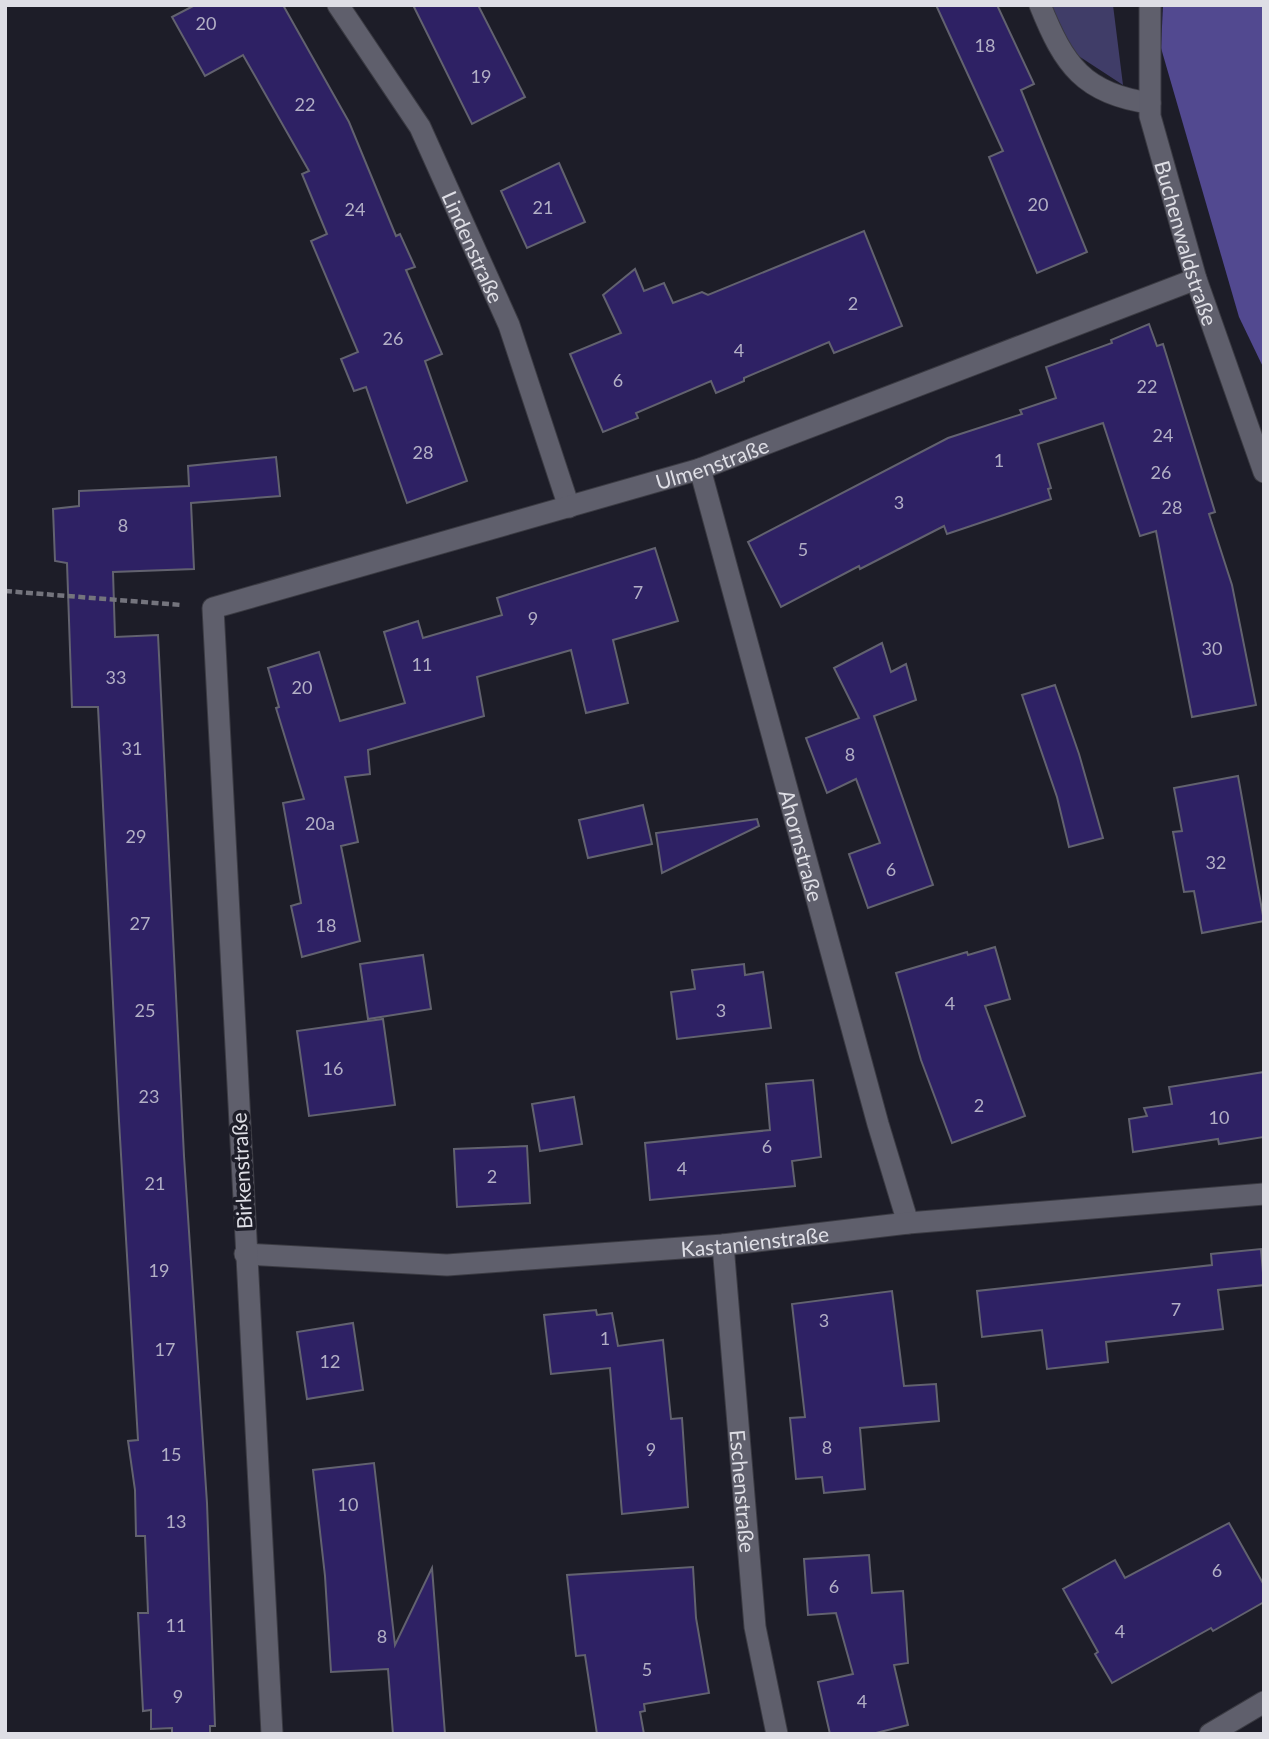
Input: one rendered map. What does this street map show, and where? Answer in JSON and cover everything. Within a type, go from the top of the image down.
[{"type":"street","name":"Lindenstraße","points":[[338,5],[420,127],[509,325],[569,507]]},
{"type":"street","points":[[1041,5],[1050,30],[1067,60],[1083,78],[1105,92],[1124,99],[1150,103]]},
{"type":"street","name":"Buchenwaldstraße","points":[[1150,5],[1150,116],[1196,279],[1264,472]]},
{"type":"street","name":"Ulmenstraße","points":[[213,608],[700,469],[1196,279]]},
{"type":"street","name":"Ahornstraße","points":[[700,469],[878,1124],[908,1223]]},
{"type":"street","name":"Birkenstraße","points":[[213,608],[272,1734]]},
{"type":"street","name":"Kastanienstraße","points":[[246,1254],[447,1265],[723,1245],[908,1223],[1264,1194]]},
{"type":"street","name":"Eschenstraße","points":[[723,1245],[755,1627],[777,1734]]},
{"type":"street","points":[[1210,1734],[1264,1702]]},
{"type":"path","points":[[5,592],[213,608]]},
{"type":"shaded area","points":[[1051,5],[1113,5],[1123,85],[1074,53]]},
{"type":"shaded area","points":[[1163,5],[1264,5],[1264,369],[1239,317],[1161,48]]},
{"type":"building","points":[[195,5],[283,5],[349,122],[396,236],[400,234],[415,267],[406,270],[442,354],[425,361],[467,481],[407,503],[366,387],[354,391],[341,359],[358,352],[311,241],[327,234],[302,174],[309,171],[243,55],[205,76],[172,17]]},
{"type":"building","points":[[413,5],[478,5],[525,97],[472,124]]},
{"type":"building","points":[[936,5],[997,5],[1034,84],[1021,90],[1087,252],[1037,273],[989,157],[1003,151]]},
{"type":"building","points":[[559,163],[585,222],[527,248],[501,191]]},
{"type":"building","points":[[864,231],[902,326],[834,353],[829,342],[744,378],[744,381],[716,393],[711,381],[636,413],[638,418],[603,432],[570,354],[621,333],[603,295],[635,269],[644,291],[664,283],[673,303],[702,292],[708,295]]},
{"type":"building","points":[[1149,324],[1157,346],[1163,344],[1215,512],[1209,514],[1232,585],[1256,705],[1192,717],[1156,531],[1140,536],[1103,423],[1038,444],[1051,488],[1048,489],[1051,499],[947,534],[944,526],[781,607],[748,542],[948,438],[1022,414],[1020,410],[1056,398],[1046,367],[1112,343],[1111,340]]},
{"type":"building","points":[[276,457],[280,496],[191,503],[194,569],[113,572],[115,637],[158,635],[184,1156],[207,1503],[215,1726],[210,1726],[210,1734],[172,1734],[172,1728],[151,1729],[151,1710],[143,1711],[138,1613],[148,1613],[145,1536],[136,1536],[135,1490],[128,1441],[138,1440],[98,707],[72,707],[67,563],[55,561],[53,509],[79,506],[79,491],[189,486],[188,466]]},
{"type":"building","points":[[655,548],[678,621],[613,640],[628,703],[586,713],[571,650],[477,677],[484,716],[368,750],[370,774],[345,777],[358,842],[341,846],[360,941],[302,957],[291,906],[301,903],[283,803],[304,799],[276,708],[279,707],[268,668],[319,652],[340,721],[405,703],[384,632],[418,621],[423,638],[502,615],[497,598]]},
{"type":"building","points":[[882,643],[891,672],[906,664],[916,700],[874,716],[933,885],[868,908],[849,854],[880,843],[856,779],[827,793],[806,738],[859,718],[834,668]]},
{"type":"building","points":[[1055,685],[1079,754],[1103,838],[1069,847],[1057,797],[1022,695]]},
{"type":"building","points":[[1238,776],[1264,921],[1202,933],[1194,891],[1184,892],[1173,832],[1182,831],[1174,788]]},
{"type":"building","points":[[643,805],[652,844],[588,858],[579,820]]},
{"type":"building","points":[[757,819],[759,826],[662,873],[656,833]]},
{"type":"building","points":[[995,947],[1010,999],[985,1006],[1025,1116],[952,1143],[921,1060],[896,973],[967,952],[968,955]]},
{"type":"building","points":[[423,955],[431,1009],[368,1019],[360,964]]},
{"type":"building","points":[[744,964],[745,975],[763,972],[771,1028],[677,1039],[671,992],[695,989],[692,970]]},
{"type":"building","points":[[383,1019],[395,1105],[309,1116],[297,1031]]},
{"type":"building","points":[[1264,1072],[1264,1137],[1219,1144],[1218,1139],[1133,1152],[1129,1119],[1147,1116],[1144,1108],[1172,1104],[1169,1087]]},
{"type":"building","points":[[813,1080],[821,1157],[792,1161],[795,1186],[650,1200],[645,1143],[770,1130],[766,1084]]},
{"type":"building","points":[[574,1097],[582,1144],[540,1151],[532,1104]]},
{"type":"building","points":[[527,1146],[530,1203],[457,1207],[454,1149]]},
{"type":"building","points":[[1261,1249],[1264,1285],[1218,1290],[1223,1329],[1106,1342],[1108,1362],[1047,1369],[1042,1330],[982,1337],[977,1291],[1212,1265],[1211,1254]]},
{"type":"building","points":[[892,1291],[904,1386],[936,1384],[939,1421],[860,1428],[865,1489],[824,1493],[822,1477],[796,1479],[790,1418],[805,1417],[792,1304]]},
{"type":"building","points":[[596,1310],[597,1315],[612,1313],[618,1346],[663,1340],[671,1419],[682,1418],[688,1507],[622,1514],[610,1368],[551,1374],[544,1315]]},
{"type":"building","points":[[353,1323],[363,1390],[307,1399],[297,1332]]},
{"type":"building","points":[[374,1463],[395,1645],[432,1568],[445,1734],[393,1734],[388,1669],[331,1672],[325,1576],[313,1470]]},
{"type":"building","points":[[1229,1523],[1264,1585],[1264,1602],[1112,1683],[1063,1589],[1115,1560],[1125,1578]]},
{"type":"building","points":[[869,1555],[872,1593],[903,1591],[908,1663],[894,1665],[908,1725],[872,1734],[830,1734],[818,1682],[853,1674],[836,1613],[808,1615],[804,1559]]},
{"type":"building","points":[[693,1567],[696,1618],[709,1693],[644,1704],[645,1711],[640,1712],[644,1734],[597,1734],[585,1655],[576,1656],[567,1575]]}]
